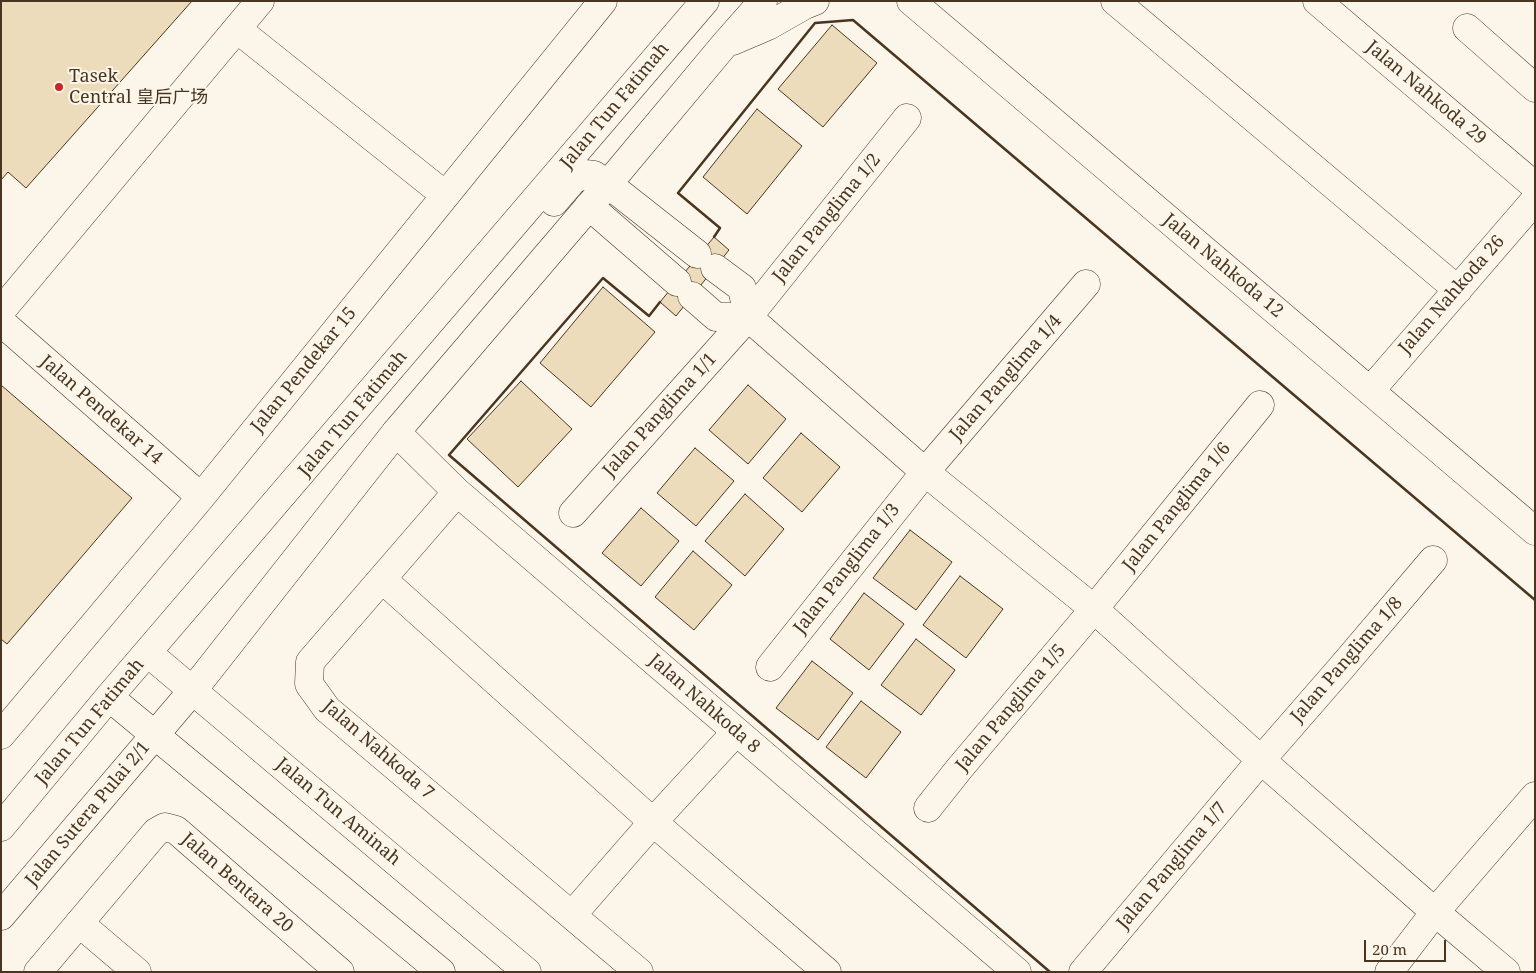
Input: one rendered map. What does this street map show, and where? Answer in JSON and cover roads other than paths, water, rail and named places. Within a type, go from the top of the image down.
[{"type":"street","points":[[1,311],[260,1]]},
{"type":"street","name":"Jalan Pendekar 15","points":[[3,729],[202,497],[603,1]]},
{"type":"street","points":[[155,735],[193,690],[396,432],[763,1]]},
{"type":"street","points":[[725,44],[768,26],[805,4],[815,1]]},
{"type":"street","name":"Jalan Nahkoda 12","points":[[911,1],[1535,531]]},
{"type":"street","points":[[1115,1],[1458,290]]},
{"type":"street","name":"Jalan Nahkoda 29","points":[[1317,1],[1535,186]]},
{"type":"street","name":"Jalan Tun Fatimah","points":[[1,827],[109,697],[481,264],[698,6]]},
{"type":"street","points":[[1467,28],[1535,88]]},
{"type":"street","points":[[238,29],[445,195]]},
{"type":"street","name":"Jalan Panglima 1/2","points":[[748,317],[907,118]]},
{"type":"street","points":[[481,264],[496,264],[506,261],[573,180],[585,174],[594,175],[608,184],[742,288],[748,317],[925,472],[1094,609],[1261,760],[1506,972]]},
{"type":"street","name":"Jalan Nahkoda 26","points":[[1370,391],[1535,200]]},
{"type":"street","points":[[589,206],[716,317],[748,317]]},
{"type":"street","name":"Jalan Panglima 1/4","points":[[925,472],[1086,284]]},
{"type":"street","name":"Jalan Panglima 1/1","points":[[573,513],[748,317]]},
{"type":"street","name":"Jalan Pendekar 14","points":[[1,322],[202,497]]},
{"type":"street","name":"Jalan Panglima 1/6","points":[[1094,609],[1260,405]]},
{"type":"street","name":"Jalan Nahkoda 8","points":[[396,432],[458,492],[1017,972]]},
{"type":"street","name":"Jalan Panglima 1/3","points":[[770,667],[925,472]]},
{"type":"street","name":"Jalan Nahkoda 7","points":[[458,492],[310,662],[309,684],[327,709],[639,972]]},
{"type":"street","name":"Jalan Panglima 1/8","points":[[1261,760],[1433,560]]},
{"type":"street","points":[[382,579],[654,822],[826,972]]},
{"type":"street","name":"Jalan Panglima 1/5","points":[[928,808],[1094,609]]},
{"type":"street","name":"Jalan Tun Aminah","points":[[148,653],[527,972]]},
{"type":"street","points":[[109,697],[442,972]]},
{"type":"street","points":[[572,915],[736,732]]},
{"type":"street","name":"Jalan Sutera Pulai 2/1","points":[[1,916],[155,735]]},
{"type":"street","name":"Jalan Panglima 1/7","points":[[1083,972],[1261,760]]},
{"type":"street","points":[[1389,972],[1435,912],[1535,796]]},
{"type":"street","name":"Jalan Bentara 20","points":[[38,972],[156,832],[165,827],[176,830],[340,972]]},
{"type":"street","points":[[78,923],[137,972]]},
{"type":"place","name":"Tasek Central 皇后广场","points":[[59,87]]}]
